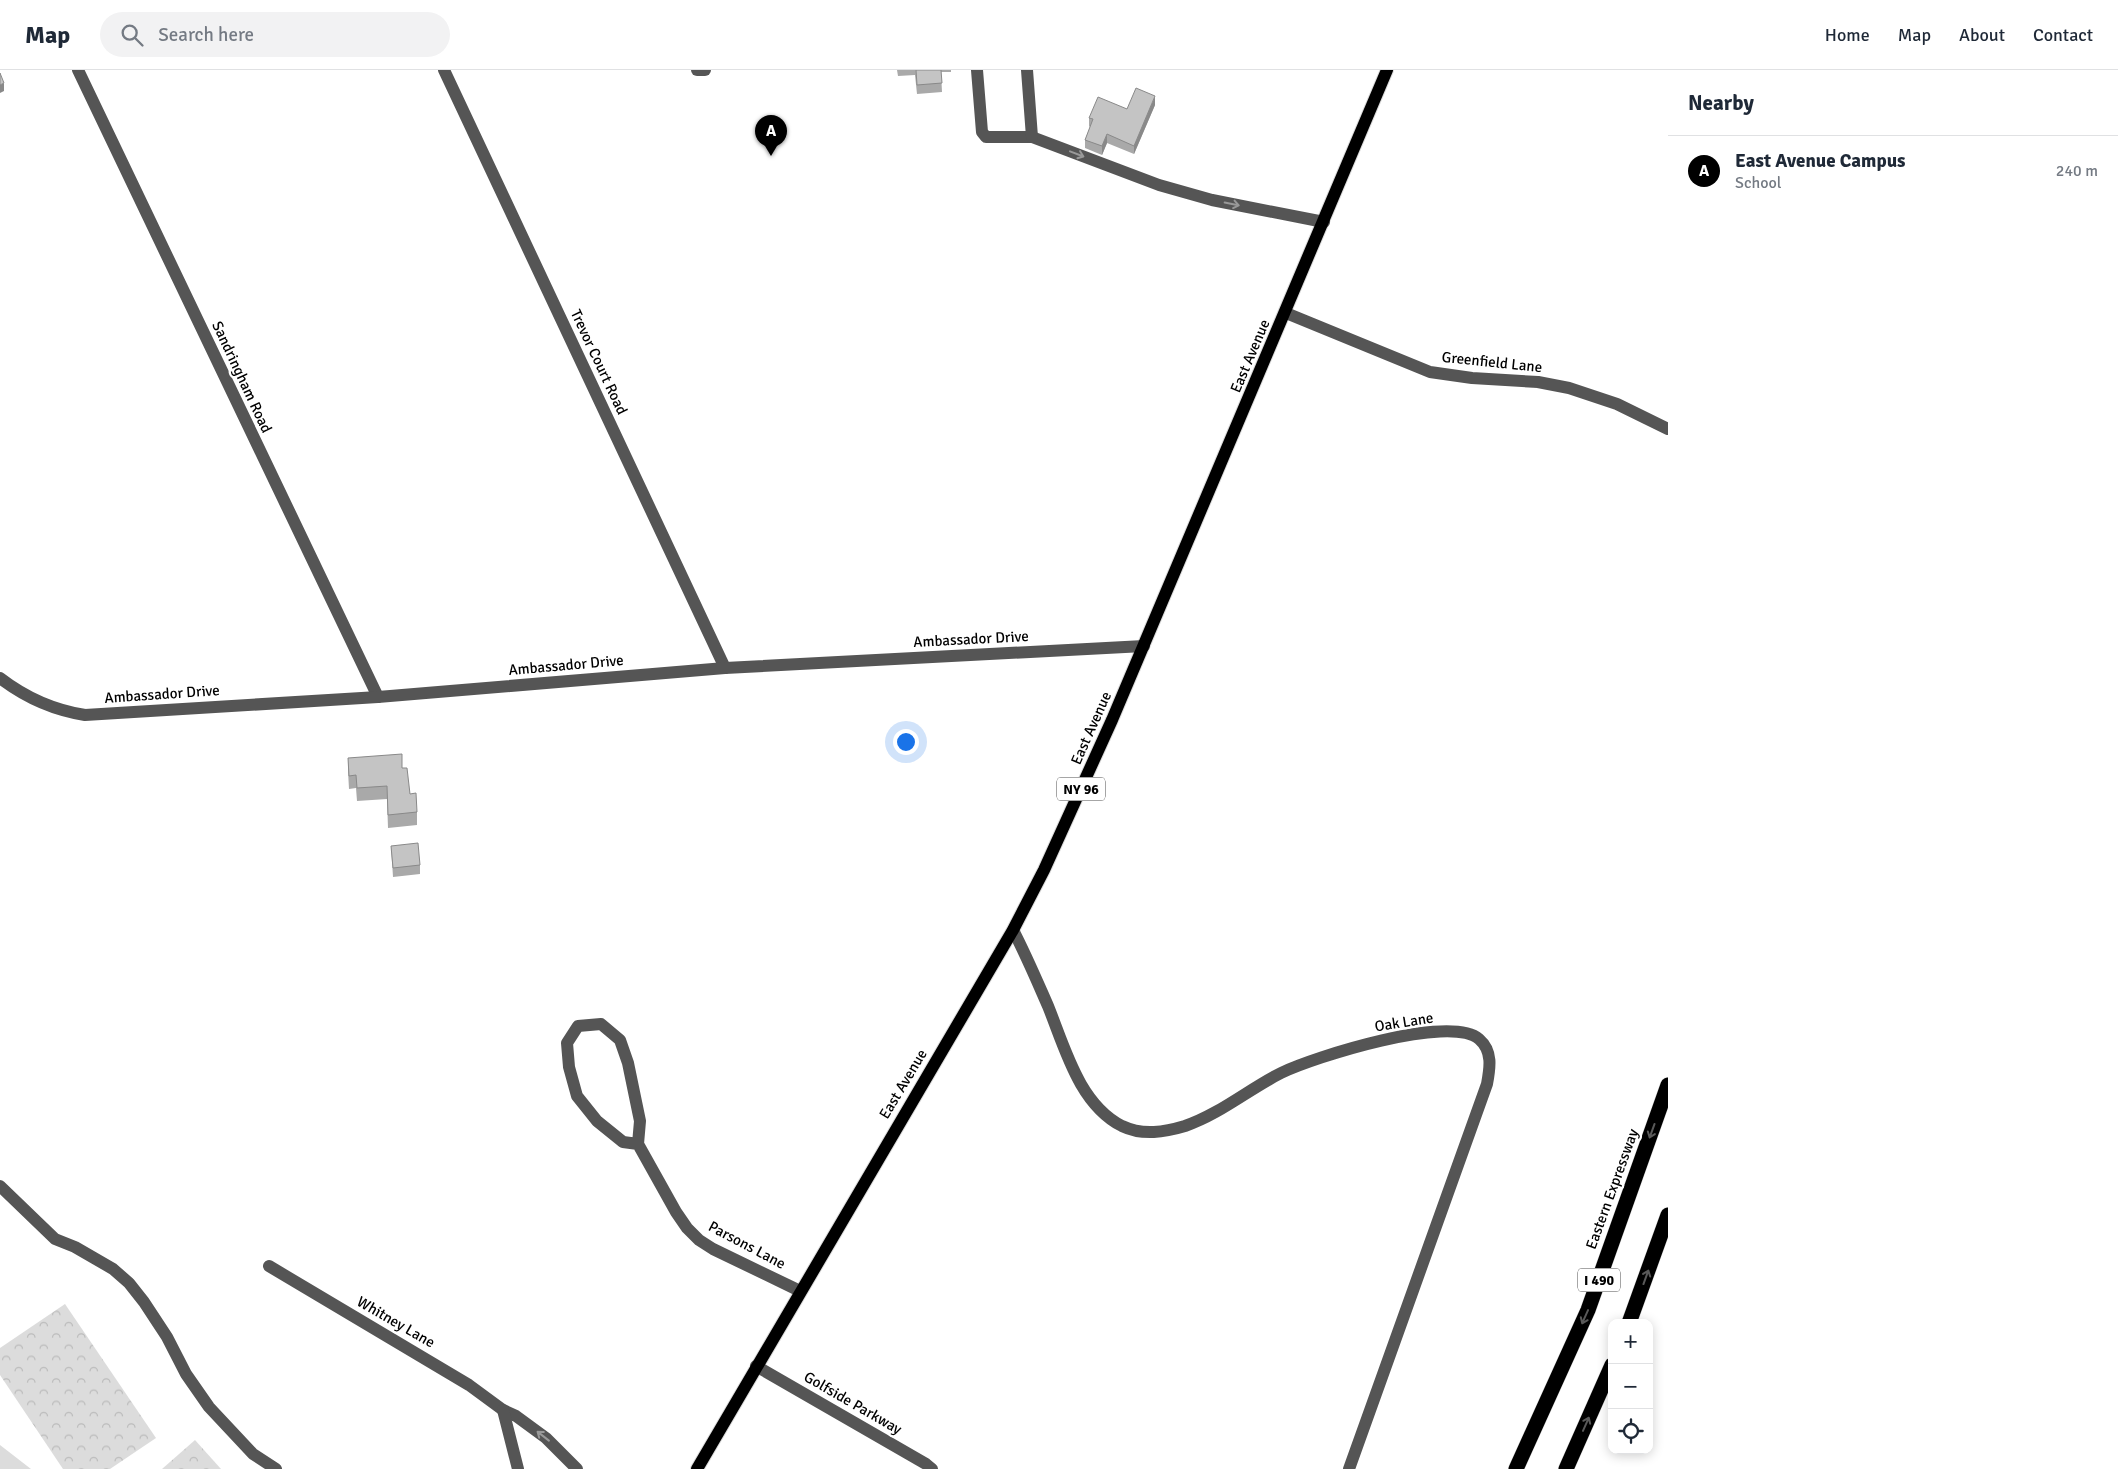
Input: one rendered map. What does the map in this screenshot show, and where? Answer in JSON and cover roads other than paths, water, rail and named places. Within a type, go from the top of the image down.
[{"type":"highway","name":"Eastern Expressway","points":[[1516,1469],[1588,1310],[1668,1085]]},
{"type":"highway","name":"I 490","points":[[1631,1319],[1668,1215]]},
{"type":"highway","points":[[1566,1469],[1608,1374]]},
{"type":"main road","name":"East Avenue","points":[[697,1469],[1013,930],[1060,838],[1286,313],[1387,70]]},
{"type":"street","name":"Sandringham Road","points":[[78,70],[378,697]]},
{"type":"street","name":"Trevor Court Road","points":[[444,70],[725,668]]},
{"type":"street","points":[[697,70],[704,70]]},
{"type":"street","points":[[978,70],[982,132],[986,137],[1032,137],[1159,185],[1212,200],[1324,222]]},
{"type":"street","points":[[1027,70],[1032,137]]},
{"type":"street","name":"Greenfield Lane","points":[[1286,313],[1430,372],[1472,378],[1538,382],[1569,388],[1617,404],[1668,429]]},
{"type":"street","name":"Ambassador Drive","points":[[0,678],[40,704],[65,712],[84,715],[378,697],[725,668],[1144,646]]},
{"type":"street","name":"Oak Lane","points":[[1013,930],[1031,967],[1078,1078],[1089,1096],[1102,1111],[1118,1123],[1133,1130],[1158,1132],[1188,1125],[1210,1115],[1282,1072],[1347,1050],[1397,1037],[1426,1032],[1461,1032],[1478,1038],[1485,1046],[1490,1061],[1487,1084],[1349,1469]]},
{"type":"street","points":[[600,1024],[620,1040],[628,1063],[640,1121],[638,1144],[623,1142],[597,1121],[577,1096],[569,1067],[567,1043],[578,1026],[600,1024]]},
{"type":"street","name":"Parsons Lane","points":[[638,1144],[676,1212],[699,1240],[713,1249],[800,1291]]},
{"type":"street","points":[[0,1186],[55,1239],[75,1247],[113,1269],[129,1283],[167,1337],[186,1374],[209,1407],[253,1454],[276,1469]]},
{"type":"street","name":"Whitney Lane","points":[[269,1266],[442,1367],[546,1438],[577,1469]]},
{"type":"street","name":"Golfside Parkway","points":[[756,1366],[932,1469]]},
{"type":"street","points":[[503,1410],[518,1469]]},
{"type":"place","name":"East Avenue Campus","points":[[771,156]]}]
